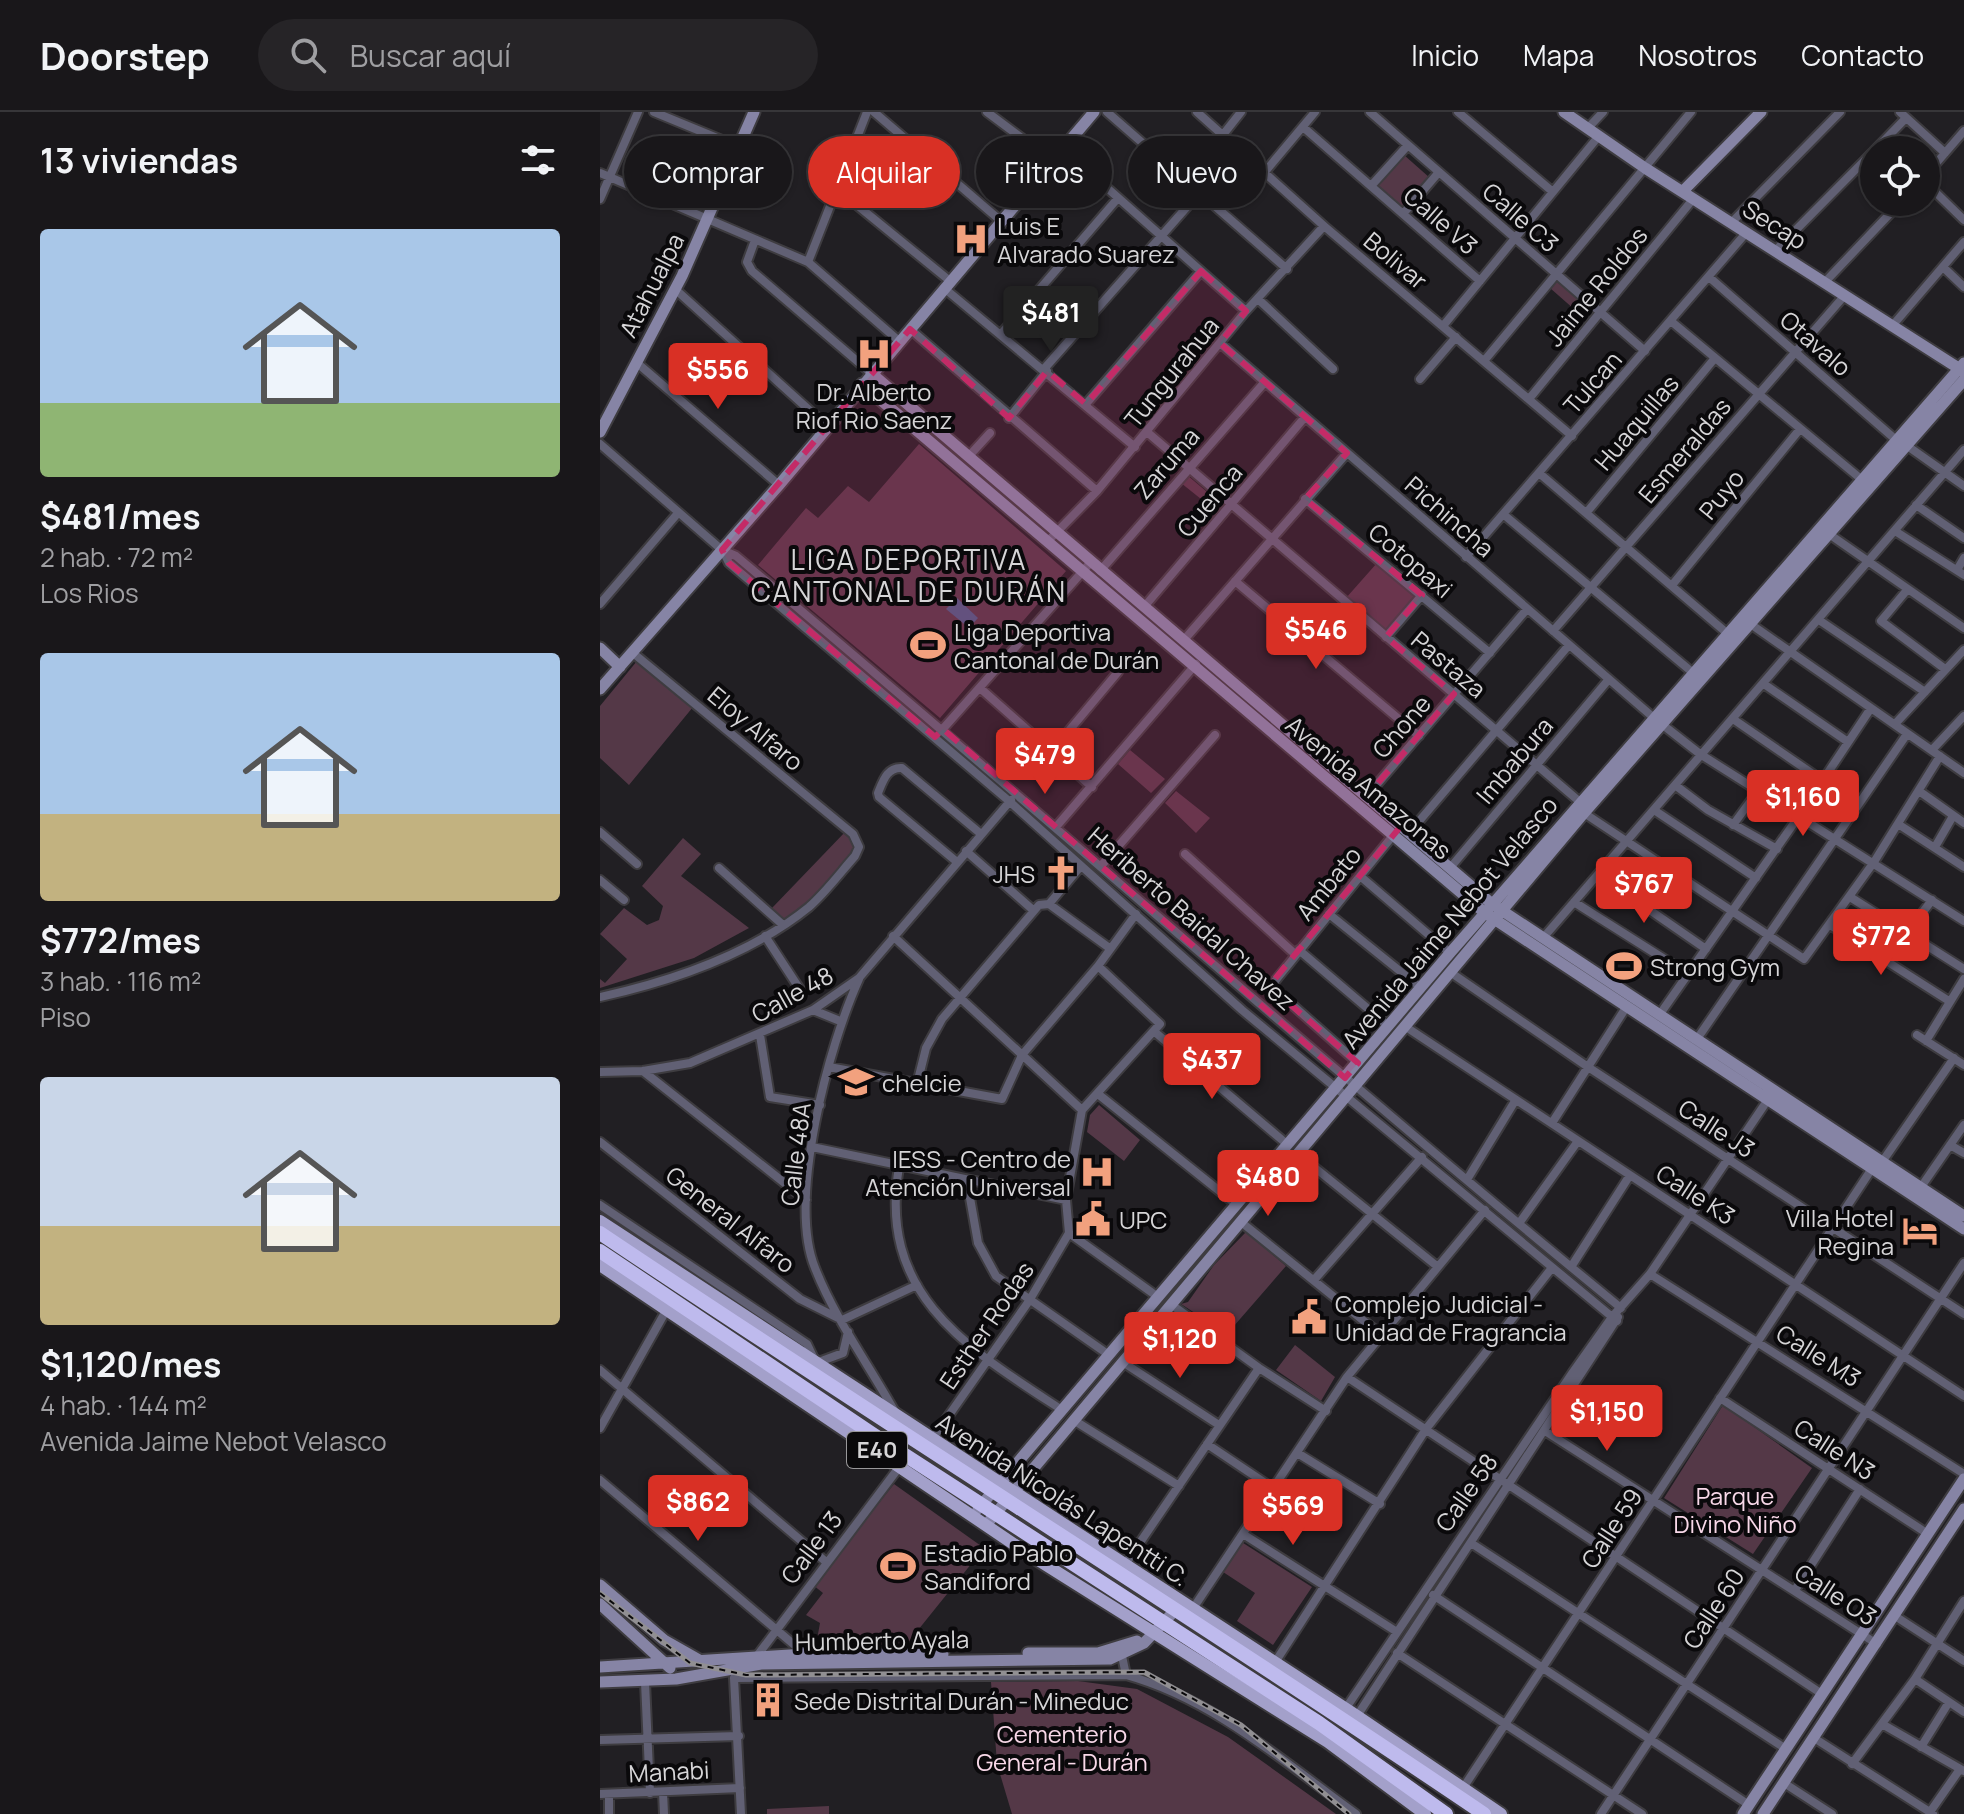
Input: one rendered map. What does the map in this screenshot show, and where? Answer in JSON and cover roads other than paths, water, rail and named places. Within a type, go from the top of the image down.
[{"type":"highway","name":"Avenida Nicolás Lapentti C.","points":[[600,1233],[692,1289],[1182,1608],[1484,1814]]},
{"type":"highway","name":"Avenida Nicolás Lapentti C.","points":[[600,1251],[991,1519],[1160,1627],[1319,1723],[1446,1814]]},
{"type":"main road","name":"Avenida Nicolás Lapentti C.","points":[[600,1221],[692,1289],[933,1438],[996,1488]]},
{"type":"main road","name":"Avenida Nicolás Lapentti C.","points":[[600,1265],[900,1466],[978,1510]]},
{"type":"main road","name":"Avenida Nicolás Lapentti C.","points":[[1009,1496],[1124,1566],[1182,1608],[1352,1712],[1501,1814]]},
{"type":"main road","name":"Avenida Nicolás Lapentti C.","points":[[1160,1627],[1328,1742],[1425,1814]]},
{"type":"street","points":[[600,199],[638,112]]},
{"type":"street","points":[[654,112],[712,136]]},
{"type":"street","name":"Atahualpa","points":[[744,136],[754,112]]},
{"type":"street","points":[[857,136],[867,112]]},
{"type":"street","points":[[874,112],[1001,221]]},
{"type":"street","points":[[987,112],[1019,136]]},
{"type":"street","points":[[1073,136],[1094,112]]},
{"type":"street","points":[[1107,112],[1135,136]]},
{"type":"street","name":"Bolivar","points":[[1197,112],[1222,136]]},
{"type":"street","points":[[1222,136],[1241,112]]},
{"type":"street","points":[[1266,171],[1315,112]]},
{"type":"street","name":"Calle C3","points":[[1370,112],[1645,351]]},
{"type":"street","points":[[1458,112],[1553,192]]},
{"type":"street","name":"Secap","points":[[1564,112],[1746,233],[1963,367]]},
{"type":"street","points":[[1587,129],[1603,112]]},
{"type":"street","points":[[1484,361],[1691,112]]},
{"type":"street","points":[[1683,191],[1761,112]]},
{"type":"street","points":[[1731,223],[1840,112]]},
{"type":"street","points":[[1885,136],[1902,114],[1945,153]]},
{"type":"street","name":"Calle V3","points":[[1303,127],[1480,281]]},
{"type":"street","points":[[1443,326],[1598,137]]},
{"type":"street","points":[[1940,159],[1962,137]]},
{"type":"street","points":[[1371,186],[1408,145]]},
{"type":"street","points":[[1775,251],[1860,164]]},
{"type":"street","points":[[1403,214],[1439,172]]},
{"type":"street","points":[[600,173],[808,262],[899,341]]},
{"type":"street","name":"Bolivar","points":[[1266,175],[1572,436]]},
{"type":"street","points":[[1112,193],[1246,311]]},
{"type":"street","points":[[1940,197],[1964,220]]},
{"type":"street","points":[[1001,334],[1118,198]]},
{"type":"street","name":"Jaime Roldos","points":[[1529,399],[1694,198]]},
{"type":"street","name":"Atahualpa","points":[[600,432],[675,289],[713,208]]},
{"type":"street","points":[[808,262],[828,208]]},
{"type":"street","points":[[859,208],[1135,447]]},
{"type":"street","points":[[600,689],[779,485],[1012,208]]},
{"type":"street","points":[[1009,418],[1046,370],[1187,208]]},
{"type":"street","points":[[1217,208],[1287,269]]},
{"type":"street","points":[[1825,282],[1888,216]]},
{"type":"street","name":"Tungurahua","points":[[1047,542],[1097,491],[1246,311],[1324,226]]},
{"type":"street","name":"Tulcan","points":[[1466,557],[1746,233]]},
{"type":"street","points":[[755,240],[747,262],[752,271],[871,373]]},
{"type":"street","points":[[1893,325],[1964,242]]},
{"type":"street","points":[[1943,267],[1964,287]]},
{"type":"street","points":[[1086,404],[1201,271]]},
{"type":"street","name":"Otavalo","points":[[1709,277],[1900,442],[1964,486]]},
{"type":"street","points":[[675,289],[828,427]]},
{"type":"street","name":"Esmeraldas","points":[[1553,631],[1845,295]]},
{"type":"street","points":[[1258,299],[1333,369]]},
{"type":"street","points":[[1672,322],[1861,479]]},
{"type":"street","points":[[910,329],[1009,418],[1097,491]]},
{"type":"street","points":[[1420,379],[1456,337]]},
{"type":"street","name":"Pichincha","points":[[1220,343],[1466,557],[1700,754],[1964,921]]},
{"type":"street","name":"Huaquillas","points":[[1587,512],[1715,358]]},
{"type":"street","points":[[636,362],[779,485]]},
{"type":"street","name":"Avenida Jaime Nebot Velasco","points":[[991,1519],[1406,1027],[1494,912],[1582,807],[1659,721],[1752,625],[1963,367]]},
{"type":"street","name":"Avenida Amazonas","points":[[871,373],[1367,796],[1401,832],[1494,912],[1627,1006],[1882,1162],[1964,1216]]},
{"type":"street","name":"Avenida Jaime Nebot Velasco","points":[[1659,721],[1692,672],[1861,479],[1964,380]]},
{"type":"street","name":"Zaruma","points":[[935,737],[1082,572],[1096,566],[1264,383]]},
{"type":"street","name":"Avenida Amazonas","points":[[862,384],[1193,668],[1450,868],[1494,912],[1543,938],[1660,1014],[1871,1170],[1964,1229]]},
{"type":"street","name":"Cuenca","points":[[1144,607],[1305,417]]},
{"type":"street","name":"Puyo","points":[[1673,584],[1800,429]]},
{"type":"street","name":"Pastaza","points":[[1147,432],[1536,764],[1582,807],[1626,842],[1804,959],[1874,862],[1919,791],[1936,753],[1964,716]]},
{"type":"street","points":[[969,456],[990,433]]},
{"type":"street","points":[[600,444],[722,550]]},
{"type":"street","points":[[1543,938],[1964,450]]},
{"type":"street","points":[[1183,641],[1347,453]]},
{"type":"street","points":[[1539,473],[1728,634]]},
{"type":"street","name":"Cotopaxi","points":[[1305,499],[1490,653]]},
{"type":"street","points":[[1916,505],[1964,538]]},
{"type":"street","points":[[600,604],[678,513]]},
{"type":"street","points":[[1503,514],[1692,672]]},
{"type":"street","points":[[1895,531],[1960,572],[1964,558]]},
{"type":"street","points":[[1829,534],[1964,628]]},
{"type":"street","name":"Heriberto Baidal Chavez","points":[[722,550],[736,556],[943,729],[1345,1078],[1352,1092],[1422,1157],[1551,1269],[1615,1319]]},
{"type":"street","name":"Heriberto Baidal Chavez","points":[[722,550],[729,563],[1009,801],[1336,1089],[1352,1092],[1468,1178],[1621,1308]]},
{"type":"street","points":[[1235,581],[1419,736]]},
{"type":"street","points":[[1907,590],[1881,621],[1945,669]]},
{"type":"street","points":[[1386,637],[1422,595]]},
{"type":"street","name":"Chone","points":[[1367,796],[1527,609]]},
{"type":"street","points":[[1819,620],[1925,692]]},
{"type":"street","points":[[1752,625],[1964,773]]},
{"type":"street","name":"Ambato","points":[[1387,1025],[1298,952],[1360,876],[1497,731],[1569,645]]},
{"type":"street","points":[[600,648],[620,667]]},
{"type":"street","points":[[1895,724],[1964,650]]},
{"type":"street","name":"Eloy Alfaro","points":[[633,653],[853,834],[859,847],[855,856],[811,905],[783,925]]},
{"type":"street","points":[[1056,827],[1202,658]]},
{"type":"street","points":[[1052,751],[1118,672]]},
{"type":"street","name":"Imbabura","points":[[1450,868],[1609,679]]},
{"type":"street","points":[[1764,684],[1848,742]]},
{"type":"street","points":[[980,688],[1092,787]]},
{"type":"street","points":[[1660,1014],[1777,849],[1871,708]]},
{"type":"street","points":[[1733,719],[1823,781]]},
{"type":"street","points":[[1697,1039],[1907,734]]},
{"type":"street","points":[[1101,866],[1215,735]]},
{"type":"street","points":[[957,862],[879,797],[879,789],[886,775],[902,768],[981,834]]},
{"type":"street","points":[[1675,785],[1733,825],[1777,849]]},
{"type":"street","points":[[1733,825],[1758,791]]},
{"type":"street","points":[[1919,791],[1964,823]]},
{"type":"street","name":"Calle 48","points":[[600,1072],[643,1071],[690,1063],[813,1010],[859,978],[1017,793]]},
{"type":"street","points":[[1654,810],[1756,878]]},
{"type":"street","points":[[1935,847],[1953,816]]},
{"type":"street","points":[[1898,824],[1964,867]]},
{"type":"street","points":[[600,832],[637,864]]},
{"type":"street","points":[[966,851],[1033,910]]},
{"type":"street","points":[[1185,854],[1298,952],[1272,982],[1273,989],[1358,1063]]},
{"type":"street","points":[[917,1084],[926,1048],[959,997],[1033,910],[1049,904],[1081,866]]},
{"type":"street","points":[[600,997],[695,968],[783,925],[719,868]]},
{"type":"street","points":[[1649,909],[1676,873]]},
{"type":"street","points":[[1599,875],[1706,949]]},
{"type":"street","points":[[1360,876],[1450,953]]},
{"type":"street","points":[[600,880],[624,900]]},
{"type":"street","points":[[1850,897],[1964,969]]},
{"type":"street","points":[[1907,933],[1932,900]]},
{"type":"street","points":[[1574,902],[1688,974]]},
{"type":"street","points":[[1049,904],[1108,947]]},
{"type":"street","name":"Avenida Jaime Nebot Velasco","points":[[978,1510],[1387,1025],[1450,953],[1494,912]]},
{"type":"street","points":[[829,1067],[1002,1099],[1022,1055],[1098,966],[1108,947],[1136,914]]},
{"type":"street","points":[[1329,914],[1421,988]]},
{"type":"street","points":[[1830,925],[1949,1001]]},
{"type":"street","points":[[765,936],[801,991]]},
{"type":"street","points":[[893,936],[1082,1110]]},
{"type":"street","points":[[1098,966],[1158,1019],[1156,1033],[1082,1110],[1066,1200],[1069,1233],[1158,1297]]},
{"type":"street","name":"Calle J3","points":[[1450,972],[1588,1067],[1964,1314]]},
{"type":"street","name":"Calle 48A","points":[[859,978],[840,1021],[820,1105],[806,1200],[807,1234],[814,1267],[898,1418]]},
{"type":"street","points":[[1926,1041],[1964,979]]},
{"type":"street","points":[[1552,1123],[1627,1006]]},
{"type":"street","points":[[813,1010],[840,1021]]},
{"type":"street","name":"Calle K3","points":[[1406,1027],[1964,1396]]},
{"type":"street","points":[[1156,1033],[1288,1145]]},
{"type":"street","points":[[760,1035],[770,1097],[820,1105]]},
{"type":"street","points":[[1882,1162],[1961,1061],[1917,1035]]},
{"type":"street","points":[[643,1071],[806,1200]]},
{"type":"street","points":[[1098,1094],[1237,1205]]},
{"type":"street","points":[[1621,1308],[1650,1274],[1770,1095]]},
{"type":"street","points":[[1468,1178],[1515,1101]]},
{"type":"street","points":[[1921,1187],[1964,1125]]},
{"type":"street","points":[[1520,1222],[1578,1141]]},
{"type":"street","name":"General Alfaro","points":[[600,1142],[800,1299],[842,1320]]},
{"type":"street","points":[[1950,1145],[1964,1153]]},
{"type":"street","points":[[812,1147],[1066,1200]]},
{"type":"street","points":[[1299,1155],[1438,1267]]},
{"type":"street","points":[[1314,1280],[1370,1212],[1422,1157]]},
{"type":"street","points":[[899,1167],[894,1215],[917,1285],[949,1330],[987,1360],[1062,1410]]},
{"type":"street","name":"Calle 59","points":[[1463,1788],[1871,1170]]},
{"type":"street","points":[[1571,1267],[1630,1175]]},
{"type":"street","points":[[967,1181],[971,1215],[985,1259],[996,1276],[1109,1355]]},
{"type":"street","points":[[600,1205],[807,1344],[816,1363],[843,1353],[848,1332]]},
{"type":"street","points":[[1182,1608],[1243,1534],[1299,1454],[1347,1377],[1485,1210]]},
{"type":"street","points":[[1241,1222],[1380,1334]]},
{"type":"street","name":"Esther Rodas","points":[[933,1438],[1029,1301],[1069,1233]]},
{"type":"street","name":"Calle 60","points":[[1601,1814],[1964,1263]]},
{"type":"street","points":[[1274,1664],[1426,1429],[1551,1269]]},
{"type":"street","name":"Calle M3","points":[[1650,1274],[1867,1410],[1964,1476]]},
{"type":"street","points":[[842,1320],[917,1285]]},
{"type":"street","points":[[1172,1305],[1259,1368],[1326,1411]]},
{"type":"street","name":"Calle 58","points":[[1352,1712],[1397,1653],[1471,1543],[1621,1308]]},
{"type":"street","points":[[600,1428],[667,1309]]},
{"type":"street","name":"Calle 58","points":[[1352,1712],[1425,1589],[1615,1319]]},
{"type":"street","points":[[1124,1363],[1219,1425]]},
{"type":"street","points":[[1124,1566],[1259,1368]]},
{"type":"street","points":[[600,1370],[825,1561]]},
{"type":"street","points":[[1347,1377],[1822,1694]]},
{"type":"street","name":"Calle N3","points":[[1720,1398],[1928,1534]]},
{"type":"street","points":[[1075,1421],[1179,1486]]},
{"type":"street","name":"Calle O3","points":[[1545,1431],[1877,1644]]},
{"type":"street","points":[[1207,1444],[1274,1489]]},
{"type":"street","points":[[1299,1454],[1380,1504]]},
{"type":"street","name":"Calle 13","points":[[757,1656],[825,1561],[900,1466]]},
{"type":"street","points":[[1425,1589],[1651,1739],[1746,1810],[1964,1476]]},
{"type":"street","points":[[600,1480],[805,1654]]},
{"type":"street","points":[[1795,1590],[1860,1489]]},
{"type":"street","points":[[1763,1814],[1962,1515]]},
{"type":"street","points":[[1243,1534],[1397,1632]]},
{"type":"street","points":[[1471,1543],[1786,1749]]},
{"type":"street","points":[[600,1585],[664,1640],[703,1662],[710,1673]]},
{"type":"street","points":[[1852,1764],[1915,1679],[1963,1604]]},
{"type":"street","points":[[601,1607],[667,1664],[676,1679]]},
{"type":"street","name":"Humberto Ayala","points":[[600,1682],[676,1679],[761,1664],[1085,1661],[1122,1656],[1182,1608]]},
{"type":"street","points":[[1895,1616],[1964,1661]]},
{"type":"street","name":"Humberto Ayala","points":[[600,1667],[703,1662],[728,1669],[757,1656],[805,1654],[1098,1653],[1160,1627]]},
{"type":"street","points":[[1397,1653],[1642,1814]]},
{"type":"street","points":[[1122,1656],[1126,1675]]},
{"type":"street","points":[[741,1814],[739,1736],[728,1669],[1126,1675],[1173,1693],[1234,1726],[1356,1814]]},
{"type":"street","points":[[1915,1679],[1964,1712]]},
{"type":"street","points":[[645,1682],[650,1793]]},
{"type":"street","points":[[1921,1747],[1949,1702]]},
{"type":"street","points":[[1814,1738],[1917,1810],[1931,1813],[1962,1770],[1882,1724]]},
{"type":"street","points":[[600,1740],[739,1736]]},
{"type":"street","points":[[1784,1783],[1832,1814]]},
{"type":"street","name":"Manabi","points":[[604,1794],[740,1788]]},
{"type":"street","points":[[663,1792],[664,1814]]},
{"type":"street","points":[[604,1794],[609,1814]]},
{"type":"water","points":[[957,598],[978,618],[969,628],[946,609]]},
{"type":"railway","points":[[600,1593],[690,1663],[746,1675],[1144,1672],[1241,1725],[1349,1814]]},
{"type":"place","name":"Luis E Alvarado Suarez","points":[[971,239]]},
{"type":"place","name":"Dr. Alberto Riof Rio Saenz","points":[[874,354]]},
{"type":"place","name":"Liga Deportiva Cantonal de Durán","points":[[928,645]]},
{"type":"place","name":"JHS","points":[[1061,873]]},
{"type":"place","name":"Strong Gym","points":[[1624,966]]},
{"type":"place","name":"chelcie","points":[[856,1082]]},
{"type":"place","name":"IESS - Centro de Atención Universal","points":[[1097,1172]]},
{"type":"place","name":"UPC","points":[[1093,1219]]},
{"type":"place","name":"Villa Hotel Regina","points":[[1920,1231]]},
{"type":"place","name":"Complejo Judicial - Unidad de Fragrancia","points":[[1309,1317]]},
{"type":"place","name":"Estadio Pablo Sandiford","points":[[898,1566]]},
{"type":"place","name":"Sede Distrital Durán - Mineduc","points":[[768,1700]]},
{"type":"district","name":"LIGA DEPORTIVA CANTONAL DE DURÁN","points":[[909,575]]},
{"type":"park label","name":"Parque Divino Niño","points":[[1735,1509]]},
{"type":"park label","name":"Cementerio General - Durán","points":[[1062,1747]]}]
